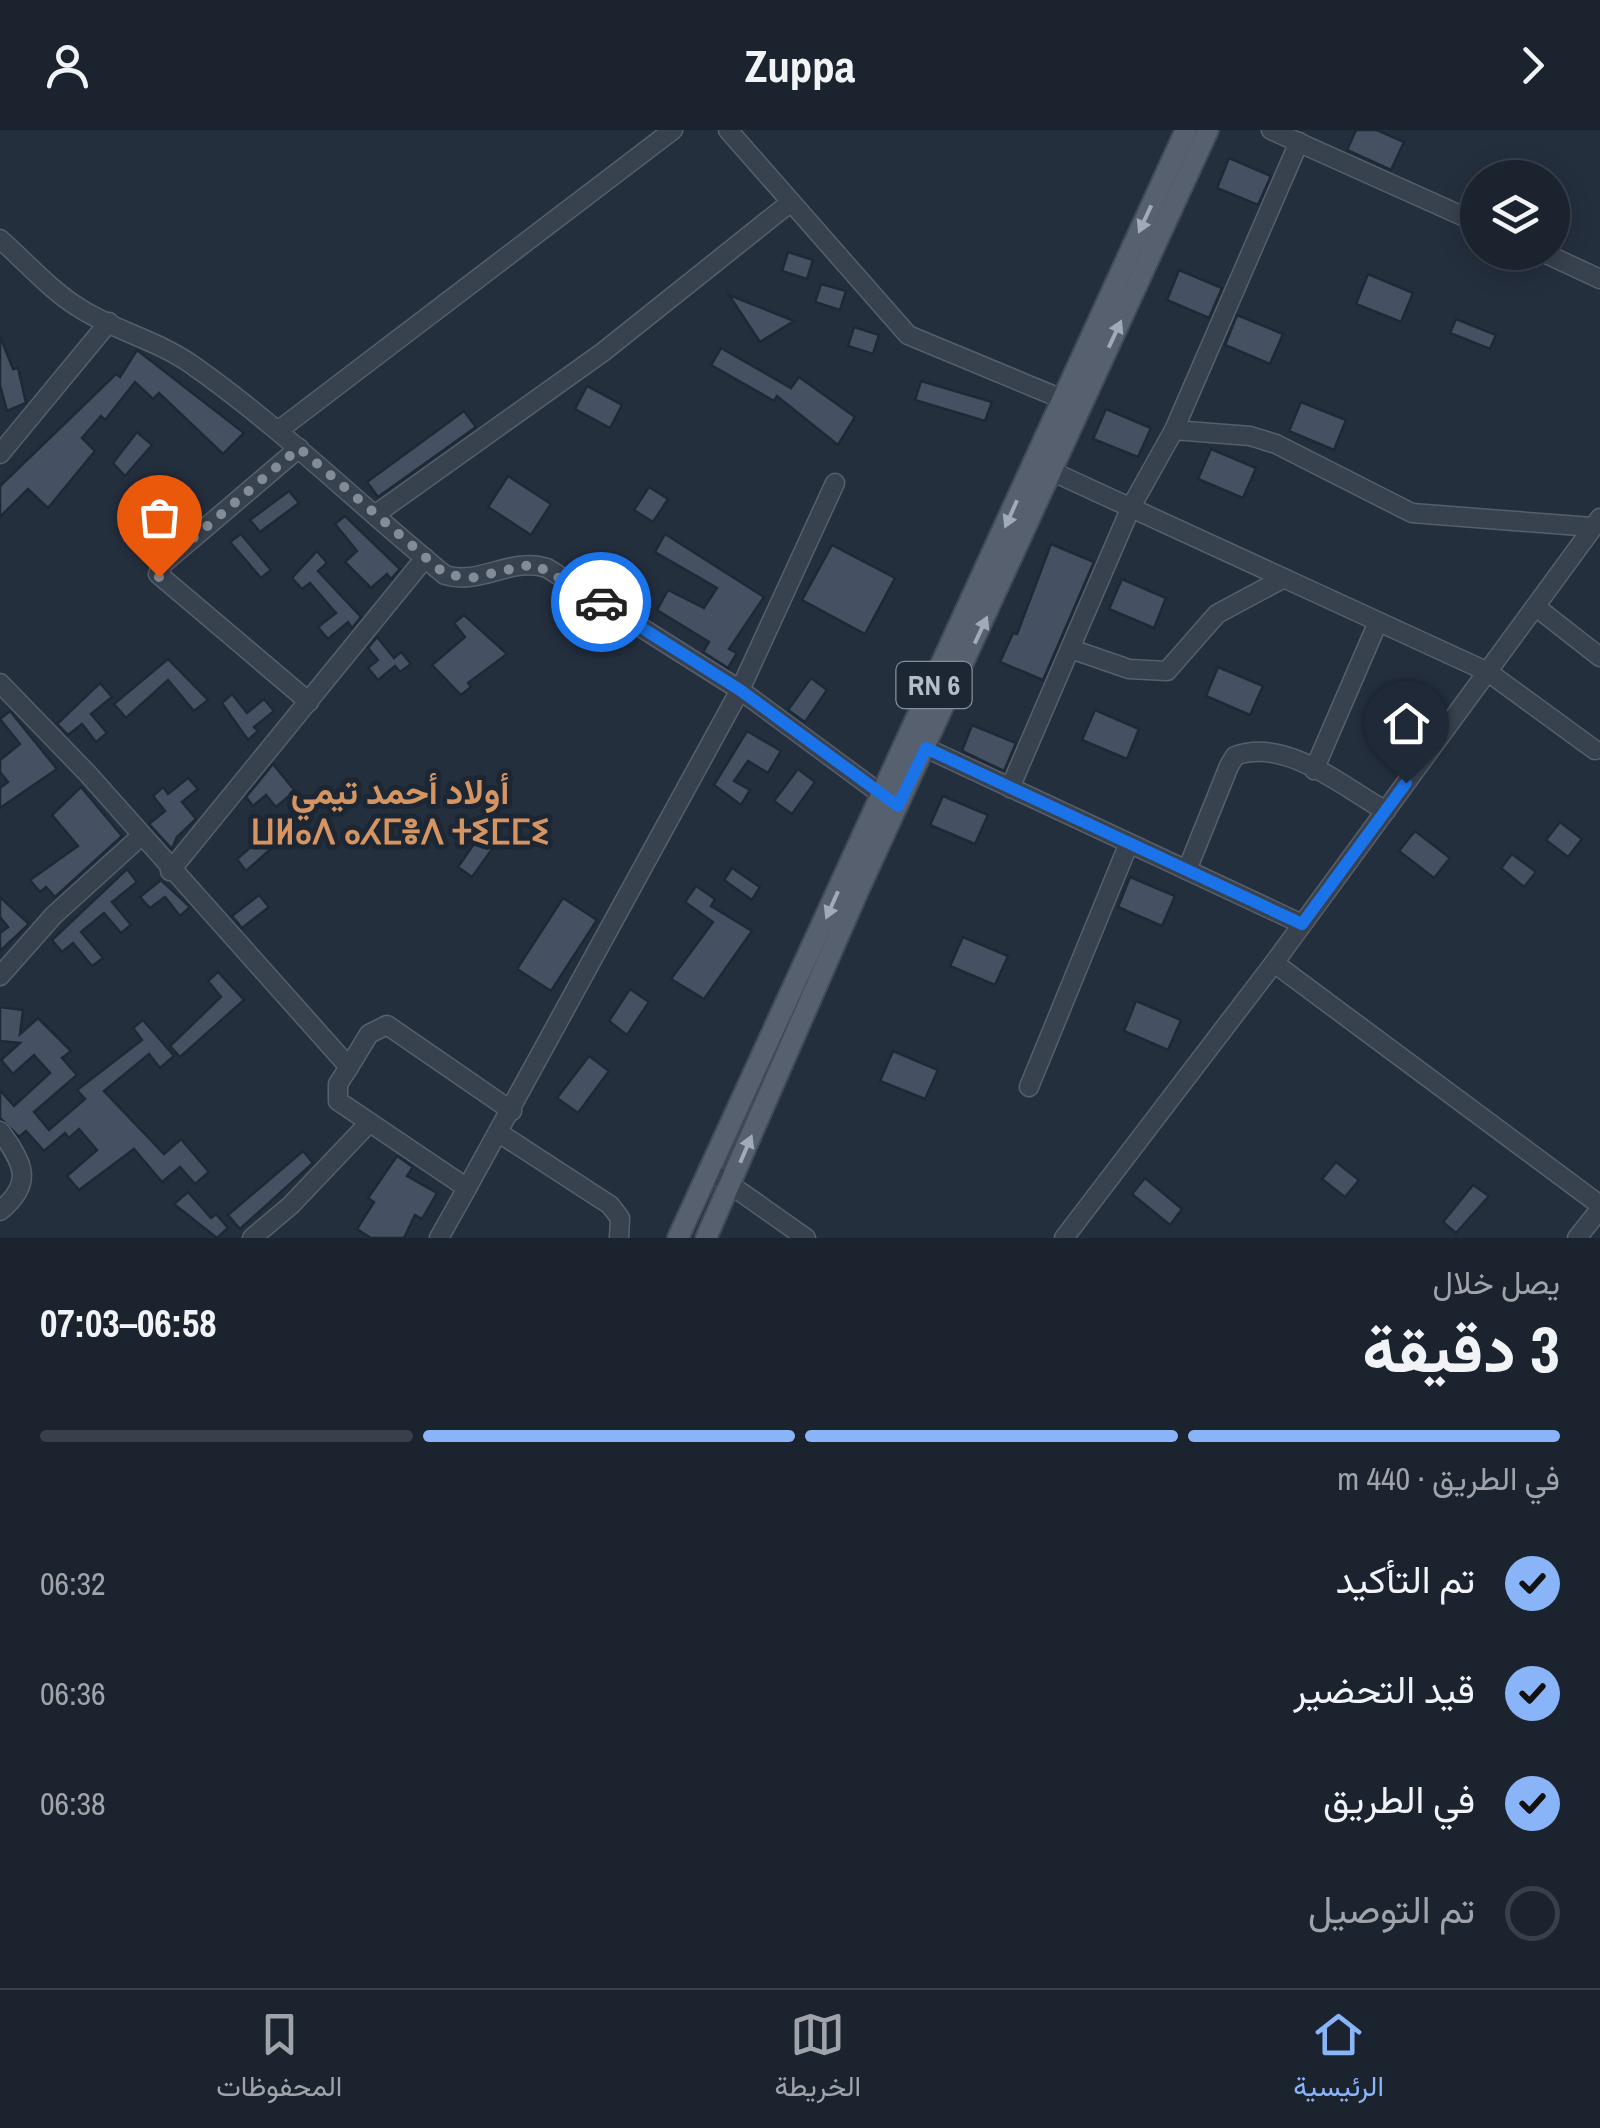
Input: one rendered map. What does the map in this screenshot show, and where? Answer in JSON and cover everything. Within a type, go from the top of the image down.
[{"type":"main road","name":"RN 6","points":[[706,1238],[1062,399],[1186,130]]},
{"type":"main road","name":"RN 6","points":[[678,1238],[708,1169],[890,801],[926,748],[1208,130]]},
{"type":"street","points":[[279,430],[673,130]]},
{"type":"street","points":[[728,130],[908,335],[1062,399]]},
{"type":"street","points":[[1271,130],[1460,215]]},
{"type":"street","points":[[1010,788],[1131,507],[1174,430],[1298,142]]},
{"type":"street","points":[[376,514],[603,352],[790,202]]},
{"type":"street","points":[[0,239],[66,298],[109,322],[143,334],[188,362],[279,430],[424,558],[455,578],[519,564],[547,568],[740,690],[890,801]]},
{"type":"street","points":[[1570,265],[1600,279]]},
{"type":"street","points":[[0,454],[109,322]]},
{"type":"street","points":[[1174,430],[1250,436],[1276,444],[1412,513],[1596,522]]},
{"type":"street","points":[[299,448],[164,563],[158,574],[309,702]]},
{"type":"street","points":[[1051,471],[1488,672],[1594,750]]},
{"type":"street","points":[[438,1238],[512,1111],[740,690],[835,483]]},
{"type":"street","points":[[1064,1238],[1274,963],[1596,522]]},
{"type":"street","points":[[170,871],[424,558]]},
{"type":"street","points":[[1071,649],[1128,669],[1168,672],[1193,636],[1217,614],[1284,578]]},
{"type":"street","points":[[1536,607],[1600,657]]},
{"type":"street","points":[[1314,770],[1378,622]]},
{"type":"street","points":[[0,683],[88,774],[170,871],[349,1067]]},
{"type":"street","points":[[926,748],[1302,924]]},
{"type":"street","points":[[1187,870],[1235,756],[1272,751],[1386,811]]},
{"type":"street","points":[[0,976],[54,915],[140,837]]},
{"type":"street","points":[[1029,1087],[1129,843]]},
{"type":"street","points":[[1274,963],[1600,1207],[1577,1238]]},
{"type":"street","points":[[466,1188],[368,1124],[336,1097],[338,1084],[369,1034],[378,1026],[387,1025],[512,1111]]},
{"type":"street","points":[[252,1238],[291,1205],[368,1124]]},
{"type":"street","points":[[0,1132],[20,1164],[23,1182],[22,1191],[0,1211]]},
{"type":"street","points":[[499,1133],[610,1205],[620,1218],[619,1238]]},
{"type":"street","points":[[708,1169],[806,1238]]},
{"type":"building","points":[[1356,130],[1377,130],[1404,142],[1391,170],[1347,150]]},
{"type":"building","points":[[1229,158],[1271,176],[1258,205],[1217,188]]},
{"type":"building","points":[[788,252],[813,260],[807,279],[782,271]]},
{"type":"building","points":[[1179,270],[1222,288],[1209,318],[1167,300]]},
{"type":"building","points":[[1368,274],[1413,293],[1401,322],[1356,304]]},
{"type":"building","points":[[821,284],[846,291],[840,310],[815,302]]},
{"type":"building","points":[[729,295],[794,321],[760,342]]},
{"type":"building","points":[[1237,315],[1283,334],[1270,364],[1225,345]]},
{"type":"building","points":[[1456,319],[1496,335],[1490,349],[1450,333]]},
{"type":"building","points":[[854,327],[879,335],[873,354],[848,346]]},
{"type":"building","points":[[0,336],[13,369],[18,368],[26,403],[7,411],[0,385]]},
{"type":"building","points":[[721,348],[791,388],[799,377],[855,417],[838,445],[777,396],[774,401],[711,365]]},
{"type":"building","points":[[137,350],[244,433],[223,454],[159,393],[153,399],[135,382],[105,420],[101,416],[82,438],[95,451],[48,508],[28,489],[0,517],[0,486],[116,374],[120,377]]},
{"type":"building","points":[[921,381],[992,402],[985,421],[915,400]]},
{"type":"building","points":[[587,386],[622,405],[610,428],[575,409]]},
{"type":"building","points":[[1301,402],[1346,420],[1334,450],[1289,431]]},
{"type":"building","points":[[1106,409],[1151,428],[1138,457],[1093,439]]},
{"type":"building","points":[[464,411],[476,427],[378,497],[367,482]]},
{"type":"building","points":[[137,432],[152,445],[125,476],[113,463]]},
{"type":"building","points":[[1211,449],[1256,468],[1243,498],[1198,479]]},
{"type":"building","points":[[508,476],[551,504],[531,535],[488,507]]},
{"type":"building","points":[[649,487],[668,499],[653,522],[634,510]]},
{"type":"building","points":[[289,491],[299,503],[260,532],[250,520]]},
{"type":"building","points":[[345,516],[400,569],[391,579],[387,574],[371,588],[345,562],[357,551],[335,524]]},
{"type":"building","points":[[241,534],[271,570],[261,578],[230,542]]},
{"type":"building","points":[[665,534],[764,597],[729,649],[737,653],[728,668],[703,652],[709,642],[657,610],[668,590],[704,608],[717,588],[655,552]]},
{"type":"building","points":[[1051,544],[1094,562],[1043,680],[1000,662],[1013,633],[1017,634]]},
{"type":"building","points":[[832,545],[895,578],[865,634],[802,600]]},
{"type":"building","points":[[317,551],[327,563],[318,571],[361,617],[352,628],[348,622],[328,639],[318,627],[336,613],[310,583],[302,589],[292,578]]},
{"type":"building","points":[[600,558],[617,569],[613,575],[631,587],[622,601],[587,578]]},
{"type":"building","points":[[1122,579],[1166,598],[1154,628],[1109,609]]},
{"type":"building","points":[[464,615],[507,654],[468,683],[471,687],[461,695],[432,665],[465,637],[454,623]]},
{"type":"building","points":[[377,637],[394,658],[401,652],[411,664],[400,672],[395,666],[378,680],[368,668],[378,660],[368,648]]},
{"type":"building","points":[[168,659],[208,700],[194,711],[168,680],[126,718],[114,704]]},
{"type":"building","points":[[1218,667],[1263,686],[1250,715],[1206,696]]},
{"type":"building","points":[[811,678],[827,690],[805,722],[788,710]]},
{"type":"building","points":[[100,683],[112,697],[91,714],[107,733],[96,742],[82,724],[68,735],[57,724]]},
{"type":"building","points":[[232,694],[247,713],[264,699],[274,711],[254,727],[258,731],[248,740],[222,703]]},
{"type":"building","points":[[1095,710],[1139,729],[1127,759],[1082,740]]},
{"type":"building","points":[[10,711],[57,769],[0,808],[0,788],[8,782],[0,772],[0,760],[20,744],[0,719]]},
{"type":"building","points":[[972,725],[1016,743],[1004,771],[962,751]]},
{"type":"building","points":[[747,731],[781,751],[768,773],[748,761],[734,781],[750,790],[741,805],[714,785]]},
{"type":"building","points":[[273,764],[295,791],[276,807],[266,795],[253,806],[246,797]]},
{"type":"building","points":[[798,769],[815,782],[792,814],[774,801]]},
{"type":"building","points":[[188,778],[198,789],[182,802],[196,819],[177,837],[172,849],[149,824],[165,811],[153,796],[163,787],[168,794]]},
{"type":"building","points":[[81,787],[122,836],[55,897],[46,887],[40,892],[30,880],[78,846],[52,815]]},
{"type":"building","points":[[943,796],[988,815],[975,844],[930,825]]},
{"type":"building","points":[[1560,822],[1582,839],[1568,857],[1546,840]]},
{"type":"building","points":[[485,828],[500,838],[472,877],[458,867]]},
{"type":"building","points":[[1415,831],[1450,858],[1434,878],[1399,851]]},
{"type":"building","points":[[265,835],[274,846],[246,871],[237,859]]},
{"type":"building","points":[[1512,854],[1536,872],[1524,887],[1501,868]]},
{"type":"building","points":[[732,868],[760,887],[752,900],[724,880]]},
{"type":"building","points":[[127,869],[137,882],[112,902],[131,925],[121,933],[104,913],[81,932],[103,958],[92,966],[73,943],[62,952],[52,940]]},
{"type":"building","points":[[1130,877],[1175,896],[1162,926],[1118,907]]},
{"type":"building","points":[[161,880],[190,907],[180,916],[165,897],[150,908],[140,897]]},
{"type":"building","points":[[696,886],[715,899],[711,906],[752,931],[704,999],[671,979],[713,922],[685,902]]},
{"type":"building","points":[[259,895],[269,907],[242,928],[232,916]]},
{"type":"building","points":[[0,897],[29,924],[0,951],[0,933],[8,927],[0,917]]},
{"type":"building","points":[[563,898],[597,920],[551,991],[517,969]]},
{"type":"building","points":[[963,937],[1008,956],[995,985],[950,966]]},
{"type":"building","points":[[218,972],[244,1000],[180,1057],[170,1046],[221,997],[208,981]]},
{"type":"building","points":[[630,989],[649,1002],[627,1035],[609,1021]]},
{"type":"building","points":[[1136,1001],[1181,1020],[1168,1050],[1124,1031]]},
{"type":"building","points":[[0,1007],[23,1010],[20,1034],[38,1018],[71,1051],[62,1058],[77,1075],[34,1112],[49,1130],[85,1099],[77,1090],[142,1040],[133,1028],[143,1020],[174,1056],[160,1068],[149,1054],[104,1091],[164,1154],[181,1139],[209,1172],[195,1184],[180,1167],[162,1182],[134,1149],[79,1190],[67,1176],[97,1150],[79,1129],[69,1138],[65,1133],[44,1151],[26,1131],[19,1137],[0,1118],[0,1090],[14,1106],[50,1073],[34,1055],[13,1074],[1,1060],[20,1043],[0,1041]]},
{"type":"building","points":[[893,1051],[938,1070],[925,1099],[880,1081]]},
{"type":"building","points":[[589,1056],[609,1071],[578,1113],[557,1098]]},
{"type":"building","points":[[303,1151],[313,1163],[240,1229],[228,1215]]},
{"type":"building","points":[[397,1156],[413,1167],[407,1176],[437,1193],[422,1219],[415,1215],[404,1238],[371,1238],[357,1229],[374,1202],[368,1198]]},
{"type":"building","points":[[1336,1162],[1359,1180],[1345,1197],[1322,1179]]},
{"type":"building","points":[[1145,1178],[1182,1209],[1170,1225],[1132,1194]]},
{"type":"building","points":[[1473,1185],[1489,1196],[1456,1233],[1443,1222]]},
{"type":"building","points":[[188,1192],[211,1218],[216,1214],[228,1228],[217,1238],[174,1204]]},
{"type":"way so far","points":[[159,577],[164,563],[299,448],[445,574],[471,578],[519,564],[534,564],[601,602]]},
{"type":"district","name":"أولاد أحمد تيمي ⵡⵍⴰⴷ ⴰⵃⵎⴻⴷ ⵜⵉⵎⵎⵉ","points":[[400,812]]},
{"type":"route","points":[[601,602],[740,690],[898,806],[926,748],[1302,924],[1406,783]]}]
